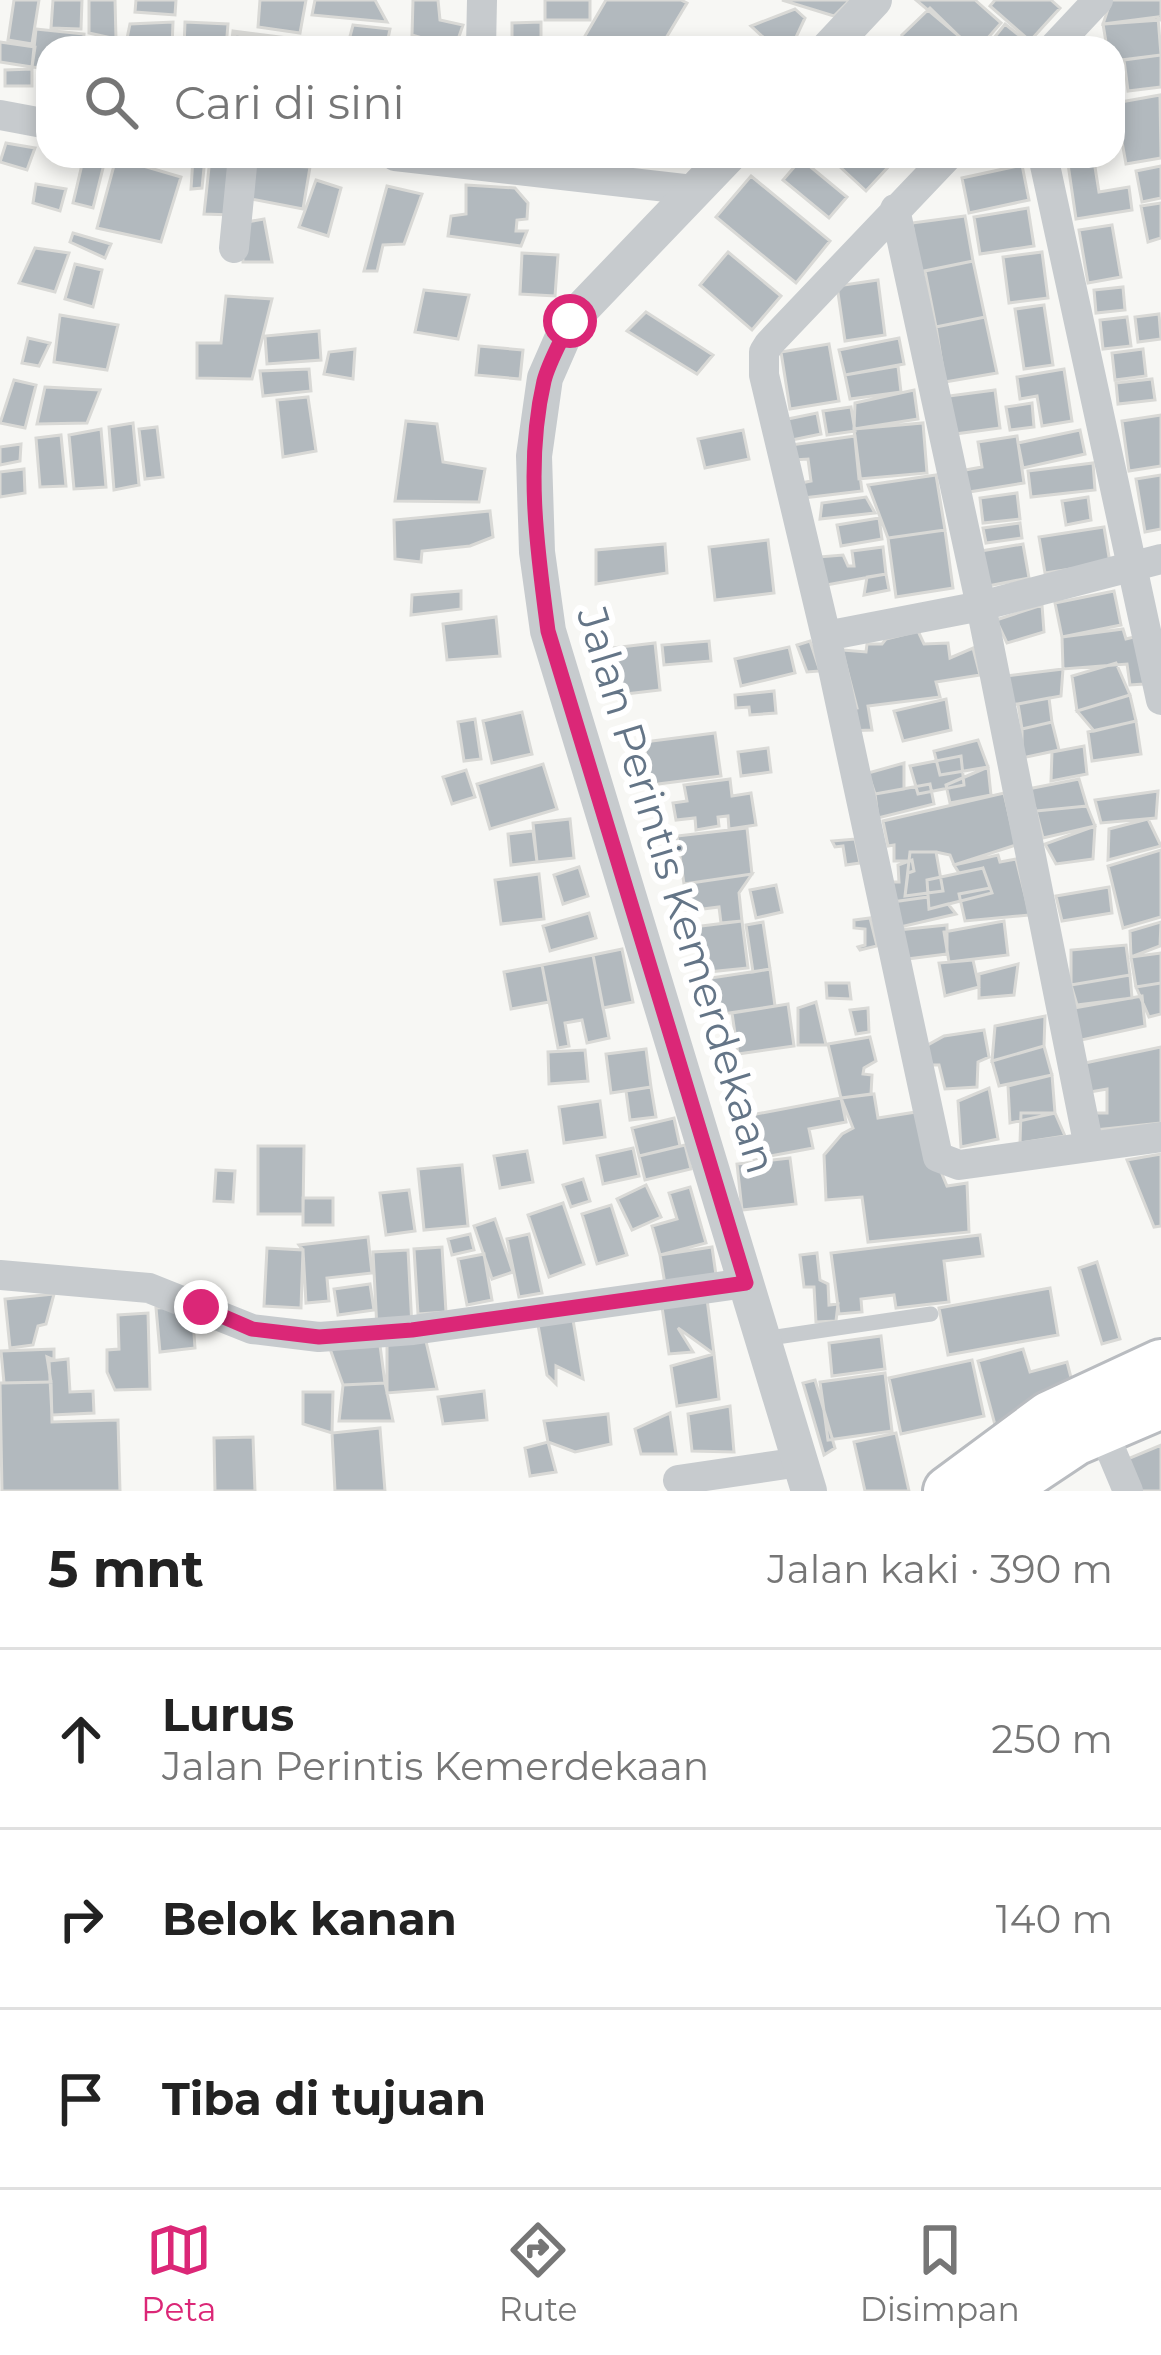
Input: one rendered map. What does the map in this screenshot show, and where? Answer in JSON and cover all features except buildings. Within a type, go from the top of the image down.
[{"type":"highway","points":[[948,1491],[1049,1416],[1161,1364]]},
{"type":"highway","points":[[1000,1491],[1056,1453],[1161,1404]]},
{"type":"street","points":[[481,36],[482,0]]},
{"type":"street","points":[[840,36],[874,0]]},
{"type":"street","points":[[1064,36],[1098,0]]},
{"type":"street","points":[[0,115],[36,122]]},
{"type":"street","points":[[234,248],[242,168]]},
{"type":"street","points":[[540,168],[693,190]]},
{"type":"street","name":"Jalan Perintis Kemerdekaan","points":[[714,168],[570,321],[545,378],[534,456],[537,551],[548,631],[805,1476]]},
{"type":"street","points":[[936,168],[769,344],[762,362],[938,1157],[959,1165],[1161,1137]]},
{"type":"street","points":[[1046,168],[1147,562],[1161,700]]},
{"type":"street","points":[[895,209],[981,606],[1089,1148]]},
{"type":"street","points":[[826,636],[981,606],[1147,562]]},
{"type":"street","points":[[0,1275],[149,1288],[252,1329],[319,1337],[412,1330],[746,1283]]},
{"type":"street","points":[[1102,1429],[1128,1491]]},
{"type":"street","points":[[678,1480],[805,1476]]},
{"type":"lane","points":[[763,1339],[931,1314]]},
{"type":"route","points":[[201,1307],[252,1329],[319,1337],[412,1330],[746,1283],[548,631],[537,551],[534,456],[545,378],[570,321]]}]
